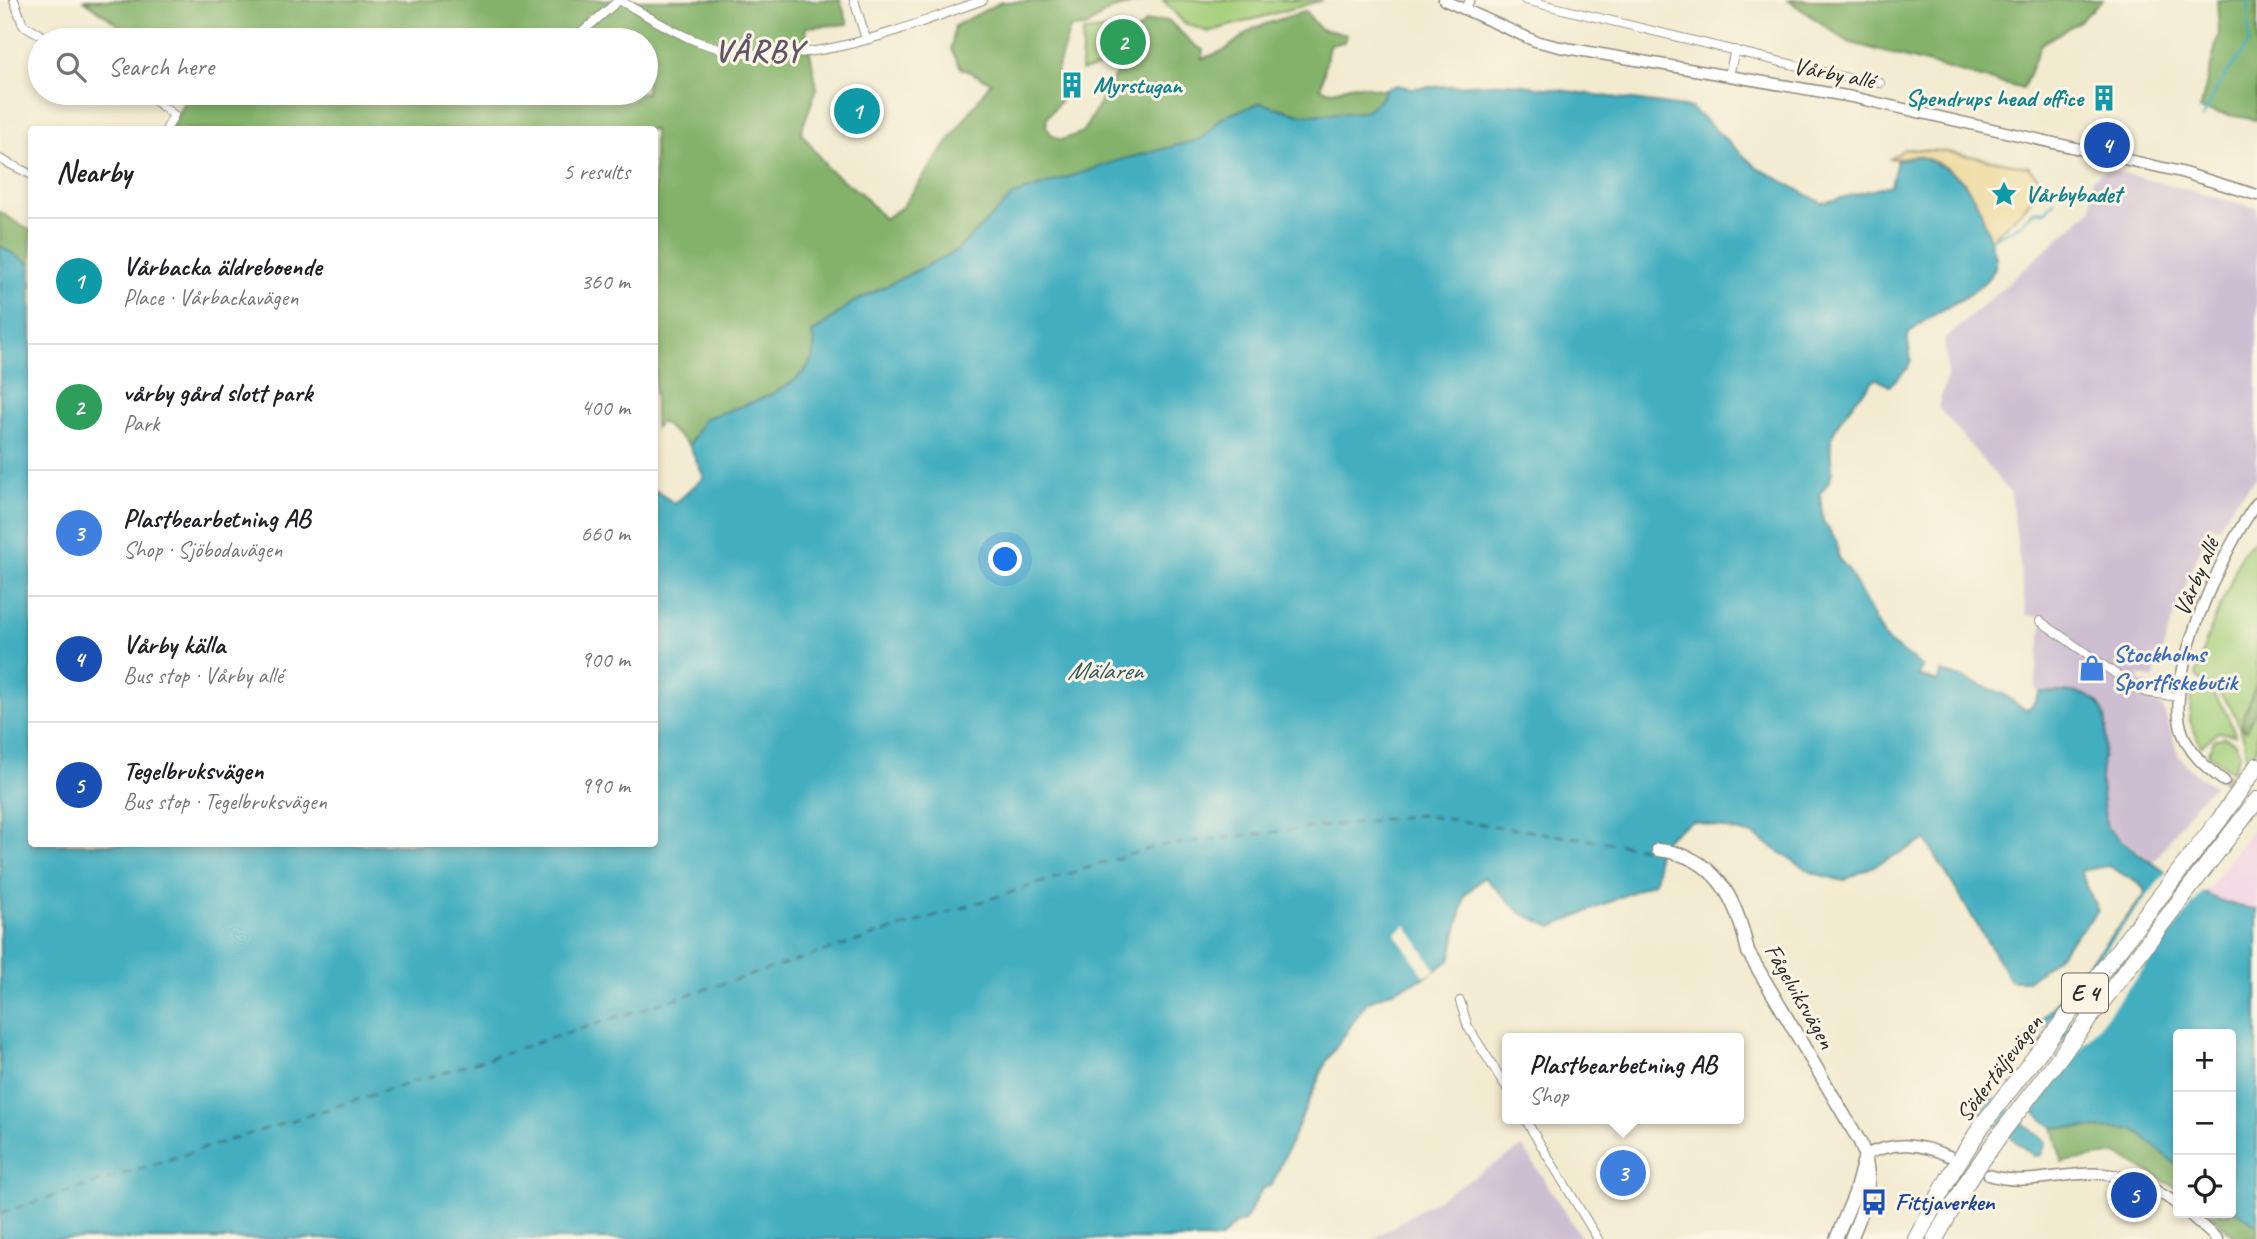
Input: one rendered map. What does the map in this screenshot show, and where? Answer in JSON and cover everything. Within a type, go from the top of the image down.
[{"type":"highway","name":"Södertäljevägen","points":[[1916,1239],[1952,1172],[1983,1124],[2187,862],[2257,766]]},
{"type":"highway","name":"Södertäljevägen","points":[[1936,1239],[1967,1182],[1999,1136],[2203,874],[2257,800]]},
{"type":"main road","name":"Fågelviksvägen","points":[[1658,850],[1681,852],[1718,878],[1742,923],[1748,953],[1835,1096],[1865,1155],[1870,1174],[1868,1194],[1851,1239]]},
{"type":"main road","points":[[1836,1239],[1855,1193],[1865,1155]]},
{"type":"street","points":[[14,0],[23,25],[28,28]]},
{"type":"street","points":[[587,28],[619,0],[691,39],[737,51],[811,52],[866,39],[984,0]]},
{"type":"street","points":[[854,0],[866,39]]},
{"type":"street","name":"Vårby allé","points":[[1444,0],[1467,5],[1535,41],[1560,47],[1852,97],[2180,172],[2257,195]]},
{"type":"street","name":"Vårby allé","points":[[1525,0],[1856,80],[1880,83]]},
{"type":"street","points":[[1729,75],[1735,50]]},
{"type":"street","points":[[160,105],[174,115],[168,126]]},
{"type":"street","points":[[0,159],[28,173]]},
{"type":"street","name":"Vårby allé","points":[[2224,781],[2189,746],[2181,728],[2178,697],[2184,665],[2211,591],[2227,552],[2257,503]]},
{"type":"street","points":[[2040,621],[2133,686],[2145,692],[2178,697]]},
{"type":"street","points":[[1460,1001],[1468,1027],[1502,1082]]},
{"type":"street","points":[[1528,1124],[1598,1239]]},
{"type":"street","points":[[1865,1155],[1890,1146],[1910,1144],[1949,1156]]},
{"type":"street","points":[[1989,1175],[2021,1181],[2080,1174],[2120,1176],[2153,1189],[2173,1202]]},
{"type":"street","points":[[2194,1218],[2217,1239]]},
{"type":"shaded area","points":[[2107,169],[2257,208],[2257,477],[2234,503],[2218,528],[2210,525],[2174,614],[2153,680],[2140,675],[2138,681],[2153,688],[2152,700],[2163,708],[2179,756],[2191,770],[2213,786],[2195,804],[2154,862],[2107,827],[2101,788],[2101,707],[2095,701],[2077,693],[2038,692],[2035,687],[2043,617],[2026,615],[2011,494],[1938,407],[1948,374],[1944,340],[2092,209],[2092,179]]},
{"type":"shaded area","points":[[2257,823],[2257,909],[2235,905],[2205,893]]},
{"type":"shaded area","points":[[1523,1147],[1582,1239],[1372,1239]]},
{"type":"green space","points":[[84,0],[840,0],[848,24],[805,27],[817,88],[801,132],[829,170],[863,195],[884,219],[902,207],[991,82],[961,68],[951,49],[955,26],[1001,2],[1145,0],[1110,10],[1086,27],[1070,28],[1057,70],[1062,89],[1061,100],[1047,117],[1046,127],[1052,135],[1061,140],[1081,133],[1087,125],[1119,69],[1122,48],[1146,22],[1168,20],[1203,50],[1202,59],[1225,50],[1254,28],[1305,11],[1320,29],[1347,34],[1344,42],[1329,45],[1321,88],[1336,90],[1355,85],[1385,89],[1380,100],[1364,112],[1303,115],[1260,103],[1223,117],[1201,139],[1014,195],[956,251],[852,303],[812,333],[814,351],[807,367],[795,380],[758,400],[704,419],[689,445],[661,422],[658,425],[658,126],[172,126],[182,105],[658,105],[658,28],[122,28]]},
{"type":"green space","points":[[1163,0],[1323,0],[1208,32],[1184,23]]},
{"type":"green space","points":[[1788,0],[2103,0],[2080,21],[2041,44],[2023,89],[1848,42]]},
{"type":"green space","points":[[2217,0],[2257,0],[2257,120],[2200,110],[2219,33]]},
{"type":"green space","points":[[1124,28],[1193,53],[1122,61],[1081,71],[1083,32]]},
{"type":"green space","points":[[0,212],[28,229],[28,262],[0,246]]},
{"type":"green space","points":[[2257,538],[2257,748],[2245,765],[2245,746],[2236,716],[2224,699],[2196,675],[2238,561],[2245,549]]},
{"type":"green space","points":[[2257,683],[2257,707],[2246,731],[2242,728],[2243,716]]},
{"type":"green space","points":[[2191,685],[2207,690],[2214,696],[2225,711],[2235,735],[2218,732],[2201,746],[2190,721]]},
{"type":"green space","points":[[2224,737],[2234,742],[2240,753],[2232,772],[2208,753],[2214,740]]},
{"type":"green space","points":[[2053,1127],[2134,1129],[2173,1161],[2173,1186],[2117,1154],[2062,1162]]},
{"type":"green space","points":[[2236,1211],[2257,1225],[2257,1239],[2237,1239],[2214,1218],[2236,1218]]},
{"type":"sand","name":"Vårbybadet","points":[[1905,149],[1942,151],[2029,167],[2043,183],[2024,209],[1990,240],[1974,198],[1957,176],[1933,161],[1917,156],[1890,159]]},
{"type":"water","name":"Mälaren","points":[[1509,83],[1691,108],[1755,166],[1822,203],[1891,185],[1897,160],[1919,156],[1946,168],[1964,182],[1980,208],[1995,257],[1995,269],[1976,290],[1917,326],[1907,336],[1911,360],[1907,369],[1889,386],[1877,379],[1872,382],[1842,418],[1831,442],[1830,479],[1820,493],[1823,521],[1837,542],[1838,558],[1848,569],[1886,640],[1923,667],[1918,675],[1937,682],[1941,672],[1955,676],[2003,693],[2018,706],[2026,709],[2032,706],[2040,692],[2075,693],[2094,700],[2105,717],[2106,739],[2101,784],[2107,828],[2157,866],[2198,890],[2238,906],[2257,909],[2257,1225],[2236,1211],[2236,1029],[2173,1029],[2173,1162],[2134,1129],[2053,1127],[1999,1085],[2030,1034],[2146,894],[2142,886],[2109,866],[2080,871],[2098,911],[2052,962],[2027,981],[2011,981],[1926,840],[1843,881],[1813,873],[1753,835],[1692,821],[1661,845],[1653,883],[1552,927],[1521,913],[1484,877],[1465,895],[1450,960],[1424,978],[1367,1002],[1326,1062],[1272,1185],[1262,1189],[1245,1221],[1235,1224],[1220,1239],[0,1239],[0,246],[28,262],[28,847],[658,847],[658,492],[675,504],[704,477],[689,445],[704,419],[758,400],[795,380],[808,367],[814,352],[812,334],[852,303],[956,251],[1014,195],[1120,160],[1201,139],[1223,117],[1260,103],[1303,115],[1363,112],[1380,100],[1385,89],[1397,85],[1411,88]]},
{"type":"water","points":[[1992,1097],[2046,1142],[2041,1155],[2034,1156],[1979,1112]]},
{"type":"pier","points":[[2169,868],[2185,878],[2012,1099],[1997,1088]]},
{"type":"pier","points":[[2189,879],[2205,889],[2031,1114],[2015,1102]]},
{"type":"pier","points":[[1406,925],[1436,970],[1425,977],[1395,933]]},
{"type":"waterway","points":[[2202,119],[2217,88],[2249,43],[2248,0]]},
{"type":"waterway","points":[[1990,240],[2020,225],[2034,211],[2046,211],[2054,201]]},
{"type":"ferry route","points":[[0,1213],[1157,846],[1419,815],[1653,849]]},
{"type":"tunnel","points":[[2224,781],[2257,803]]},
{"type":"place","name":"vårby gård slott park","points":[[1123,42]]},
{"type":"place","name":"Myrstugan","points":[[1072,85]]},
{"type":"place","name":"Spendrups head office","points":[[2104,98]]},
{"type":"place","name":"Vårbacka äldreboende","points":[[857,111]]},
{"type":"place","name":"Vårby källa","points":[[2107,145]]},
{"type":"place","name":"Vårbybadet","points":[[2004,194]]},
{"type":"place","name":"Stockholms Sportfiskebutik","points":[[2092,668]]},
{"type":"place","name":"Plastbearbetning AB","points":[[1623,1173]]},
{"type":"place","name":"Tegelbruksvägen","points":[[2134,1195]]},
{"type":"place","name":"Fittjaverken","points":[[1874,1202]]},
{"type":"district","name":"VÅRBY","points":[[759,50]]}]
